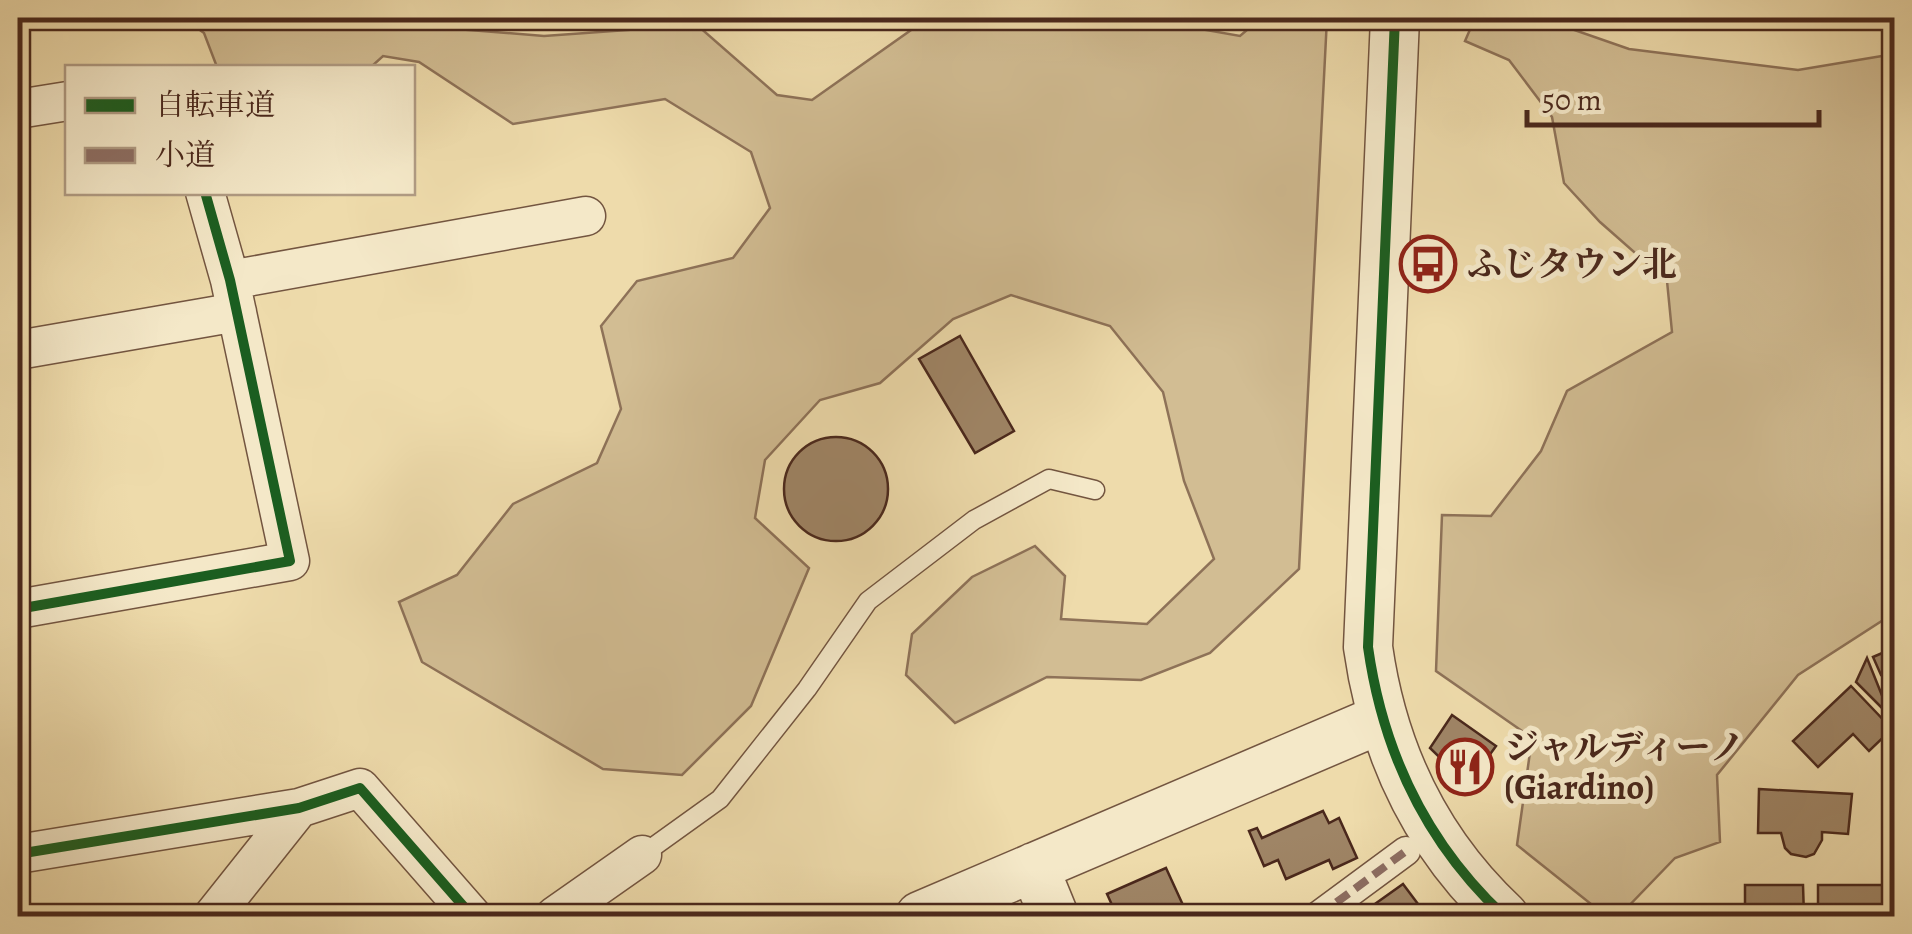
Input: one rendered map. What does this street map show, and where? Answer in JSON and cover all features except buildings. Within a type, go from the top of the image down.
[{"type":"street","points":[[1395,18],[1368,648],[1381,719],[1402,775],[1426,822],[1457,866],[1504,916]]},
{"type":"street","points":[[18,109],[65,101]]},
{"type":"street","points":[[18,609],[290,561],[234,296],[206,195]]},
{"type":"street","points":[[18,350],[586,216]]},
{"type":"street","points":[[920,916],[1381,719]]},
{"type":"street","points":[[18,854],[300,808],[360,788],[472,916]]},
{"type":"street","points":[[213,916],[300,808]]},
{"type":"street","points":[[1318,916],[1406,851]]},
{"type":"street","points":[[555,916],[642,855]]},
{"type":"street","points":[[1034,868],[1054,916]]},
{"type":"lane","points":[[642,855],[720,799],[807,689],[868,601],[974,520],[1050,479],[1095,490]]},
{"type":"shaded area","points":[[183,18],[452,18],[457,29],[544,36],[697,25],[777,95],[812,100],[914,28],[969,18],[1138,18],[1240,36],[1261,18],[1327,18],[1299,569],[1210,653],[1141,680],[1047,677],[955,723],[906,675],[912,634],[972,577],[1035,546],[1065,576],[1061,619],[1147,624],[1214,559],[1184,481],[1163,392],[1110,326],[1011,295],[953,319],[880,383],[820,400],[765,460],[755,518],[809,568],[751,706],[682,775],[603,769],[422,662],[399,602],[457,575],[513,504],[597,463],[621,409],[601,326],[637,281],[733,258],[770,208],[751,152],[665,99],[513,124],[419,62],[383,56],[373,65],[216,65],[204,33]]},
{"type":"shaded area","points":[[1475,18],[1540,18],[1629,49],[1798,70],[1894,54],[1894,613],[1798,675],[1717,775],[1720,842],[1675,858],[1619,916],[1606,916],[1517,845],[1532,738],[1436,671],[1442,515],[1491,516],[1541,451],[1567,391],[1672,332],[1667,281],[1600,222],[1564,183],[1552,117],[1509,60],[1465,41]]},
{"type":"marked path","points":[[1318,916],[1406,851]]},
{"type":"cycle path","points":[[1395,18],[1368,647],[1385,723],[1412,794],[1452,858],[1504,916]]},
{"type":"cycle path","points":[[18,609],[290,561],[230,280],[206,195]]},
{"type":"cycle path","points":[[18,854],[299,808],[360,788],[472,916]]},
{"type":"place","name":"ふじタウン北","points":[[1428,264]]},
{"type":"place","name":"ジャルディーノ (Giardino)","points":[[1465,767]]}]
